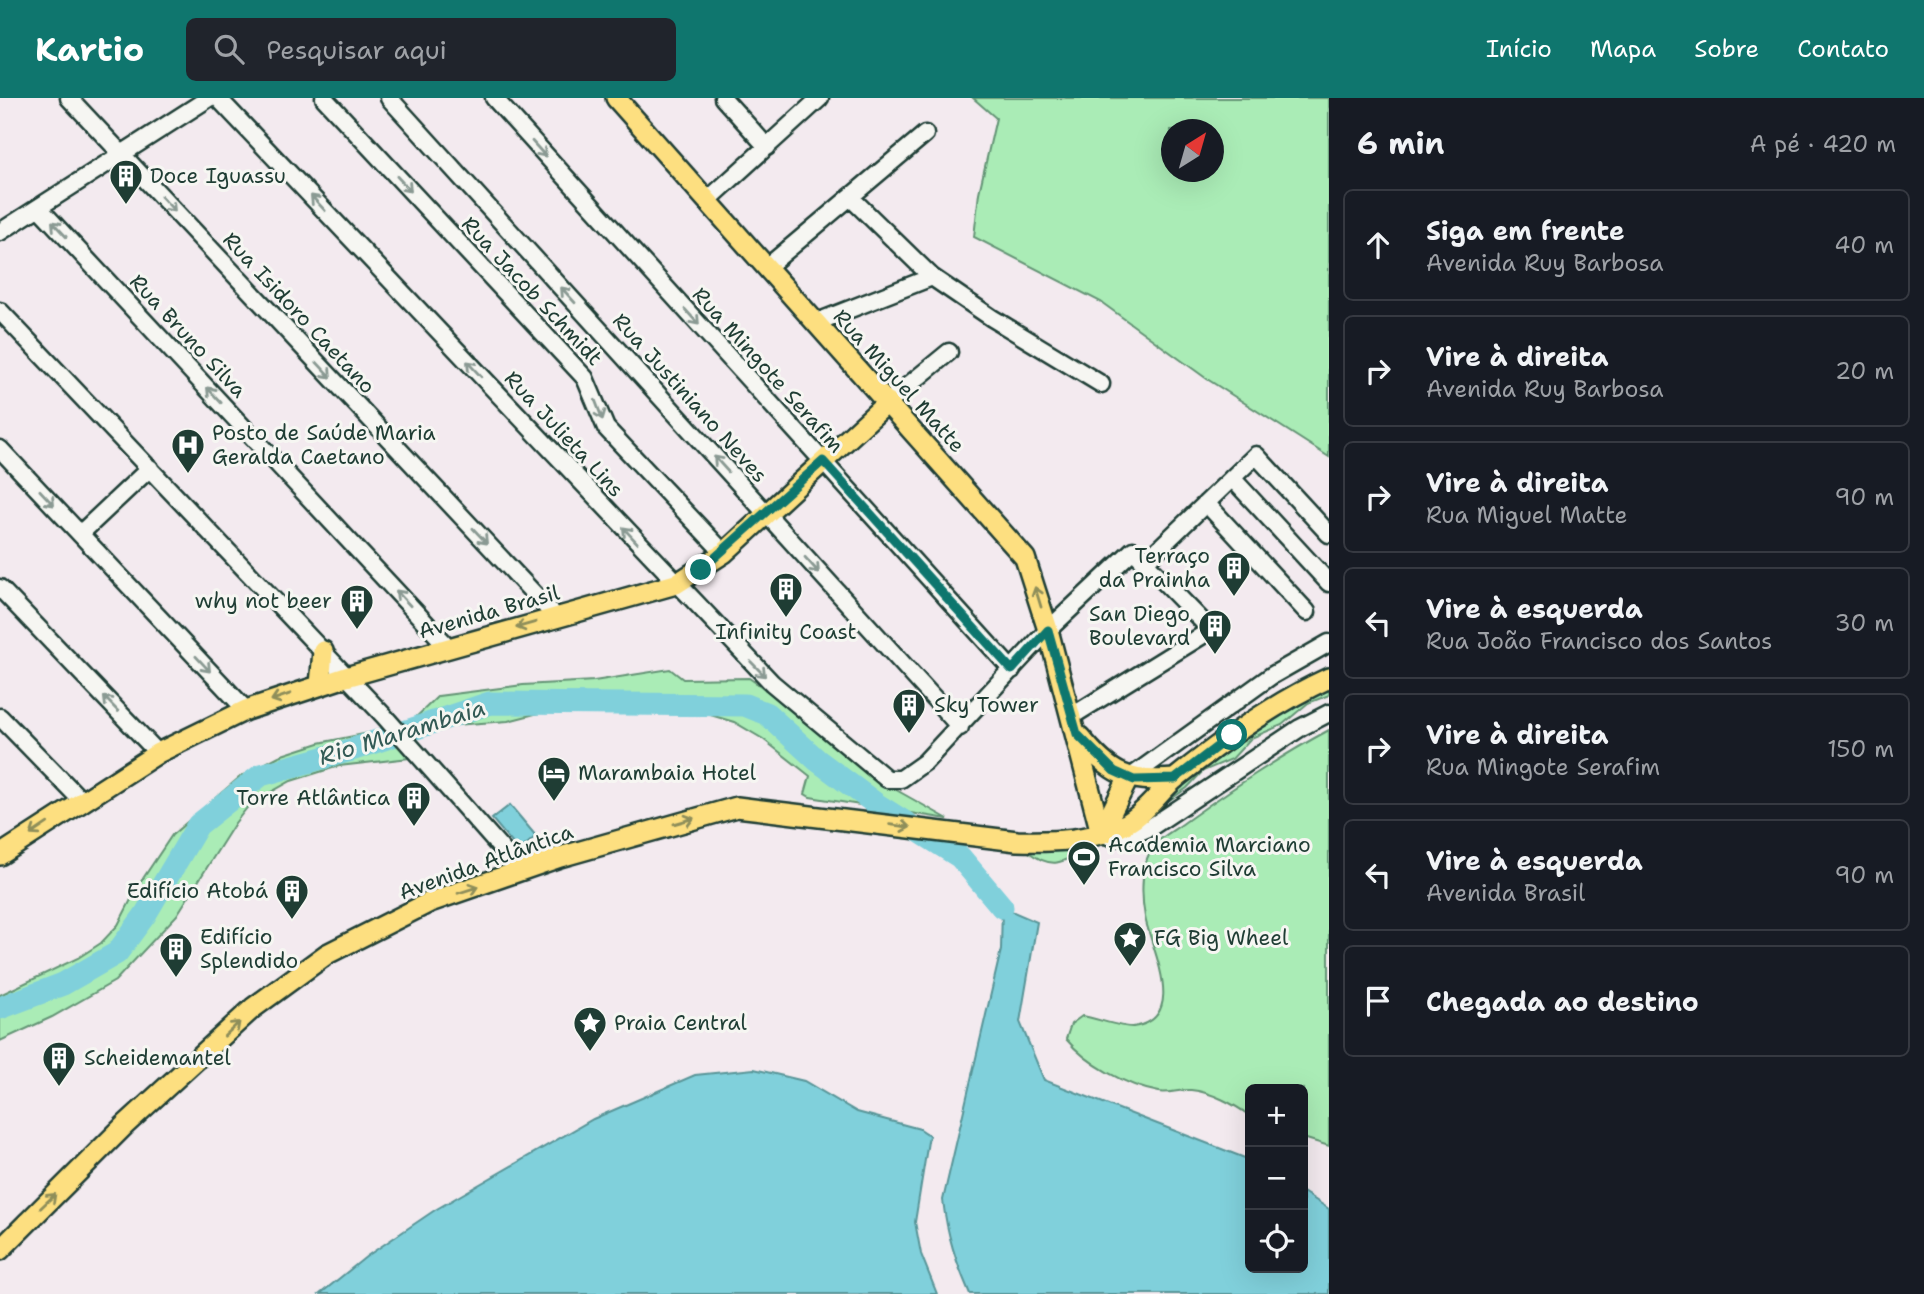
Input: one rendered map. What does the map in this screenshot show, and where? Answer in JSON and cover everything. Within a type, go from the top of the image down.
[{"type":"main road","name":"Rua Miguel Matte","points":[[616,98],[1018,547],[1030,569],[1048,630],[1101,833]]},
{"type":"main road","name":"Avenida Brasil","points":[[0,855],[81,800],[158,753],[246,710],[346,677],[676,584],[724,553],[888,402]]},
{"type":"main road","points":[[320,685],[323,651]]},
{"type":"main road","name":"Avenida Atlântica","points":[[0,1250],[125,1125],[253,1009],[296,974],[385,923],[430,902],[723,809],[749,807],[997,839],[1048,841],[1101,833],[1125,824],[1140,814],[1175,779],[1267,711],[1329,678]]},
{"type":"main road","name":"Rua Miguel Matte","points":[[1074,725],[1102,761],[1128,779]]},
{"type":"main road","points":[[1101,833],[1128,779],[1175,779]]},
{"type":"street","name":"Rua Isidoro Caetano","points":[[69,98],[556,617]]},
{"type":"street","points":[[0,232],[209,98]]},
{"type":"street","name":"Rua Julieta Lins","points":[[218,98],[676,584],[791,701],[887,779],[895,781],[925,762],[960,727]]},
{"type":"street","name":"Rua Jacob Schmidt","points":[[324,98],[585,378],[606,428],[724,553]]},
{"type":"street","name":"Rua Justiniano Neves","points":[[389,98],[960,727]]},
{"type":"street","name":"Rua Mingote Serafim","points":[[494,98],[1012,670]]},
{"type":"street","points":[[723,98],[766,147]]},
{"type":"street","points":[[708,200],[820,98]]},
{"type":"street","points":[[767,267],[925,134]]},
{"type":"street","points":[[850,197],[932,277],[992,318],[1101,384]]},
{"type":"street","name":"Rua Bruno Silva","points":[[39,208],[449,648]]},
{"type":"street","points":[[817,322],[932,277]]},
{"type":"street","points":[[0,311],[419,753],[522,871]]},
{"type":"street","name":"Avenida Brasil","points":[[888,402],[949,352]]},
{"type":"street","points":[[0,449],[246,710]]},
{"type":"street","points":[[960,727],[1048,630],[1206,503],[1256,456],[1329,534]]},
{"type":"street","points":[[80,534],[149,468]]},
{"type":"street","points":[[1232,478],[1329,583]]},
{"type":"street","points":[[1206,503],[1307,612]]},
{"type":"street","points":[[1074,725],[1211,630],[1139,556]]},
{"type":"street","points":[[0,587],[158,753]]},
{"type":"street","points":[[1128,779],[1270,676],[1329,643]]},
{"type":"street","points":[[1101,833],[1112,839],[1151,827],[1300,728],[1329,713]]},
{"type":"street","points":[[0,717],[81,800]]},
{"type":"green space","points":[[973,98],[1329,98],[1329,457],[1207,379],[1101,302],[974,237],[979,193],[996,118]]},
{"type":"green space","points":[[670,669],[683,679],[749,678],[781,700],[850,759],[891,787],[948,819],[810,797],[805,794],[810,776],[763,739],[734,722],[680,706],[558,708],[508,721],[441,726],[425,735],[411,722],[438,696],[523,685],[594,681]]},
{"type":"green space","points":[[1329,688],[1329,695],[1308,703],[1282,725],[1251,738],[1232,759],[1203,771],[1187,788],[1142,819],[1232,748],[1279,716]]},
{"type":"green space","points":[[383,730],[410,758],[339,766],[291,781],[250,804],[177,915],[115,981],[52,1017],[0,1041],[0,995],[78,958],[101,943],[118,925],[138,886],[172,835],[241,776],[279,756],[319,743]]},
{"type":"green space","points":[[1329,730],[1329,1146],[1308,1140],[1308,1084],[1245,1084],[1245,1113],[1230,1103],[1199,1091],[1159,1092],[1133,1085],[1096,1065],[1066,1039],[1071,1024],[1082,1016],[1133,1027],[1150,1021],[1160,1011],[1162,980],[1145,917],[1142,889],[1144,869],[1150,851],[1165,835],[1292,751]]},
{"type":"green space","points":[[1086,847],[1063,861],[1050,863],[1027,851]]},
{"type":"water","points":[[510,805],[536,836],[519,851],[492,819]]},
{"type":"water","points":[[1002,907],[1037,922],[1020,1022],[1044,1080],[1245,1158],[1245,1273],[1308,1273],[1308,1195],[1329,1209],[1329,1294],[970,1294],[953,1248],[943,1200],[1001,950]]},
{"type":"water","points":[[754,1069],[804,1081],[857,1112],[920,1129],[929,1135],[915,1222],[921,1254],[937,1294],[320,1294],[367,1256],[435,1210],[593,1119],[695,1075]]},
{"type":"waterway","name":"Rio Marambaia","points":[[0,1008],[63,984],[117,953],[145,915],[198,825],[261,775],[348,751],[490,703],[745,705],[767,714],[817,760],[876,804],[960,857],[1002,907]]},
{"type":"place","name":"Doce Iguassu","points":[[126,206]]},
{"type":"place","name":"Posto de Saúde Maria Geralda Caetano","points":[[188,475]]},
{"type":"place","name":"Terraço da Prainha","points":[[1234,598]]},
{"type":"place","name":"Infinity Coast","points":[[786,619]]},
{"type":"place","name":"why not beer","points":[[357,631]]},
{"type":"place","name":"San Diego Boulevard","points":[[1215,656]]},
{"type":"place","name":"Sky Tower","points":[[909,735]]},
{"type":"place","name":"Marambaia Hotel","points":[[554,803]]},
{"type":"place","name":"Torre Atlântica","points":[[414,828]]},
{"type":"place","name":"Academia Marciano Francisco Silva","points":[[1084,887]]},
{"type":"place","name":"Edifício Atobá","points":[[292,921]]},
{"type":"place","name":"FG Big Wheel","points":[[1130,968]]},
{"type":"place","name":"Edifício Splendido","points":[[176,979]]},
{"type":"place","name":"Praia Central","points":[[590,1053]]},
{"type":"place","name":"Scheidemantel","points":[[59,1088]]},
{"type":"route","points":[[701,570],[724,553],[823,461],[1012,670],[1048,630],[1077,734],[1114,771],[1134,780],[1175,779],[1232,735]]}]
